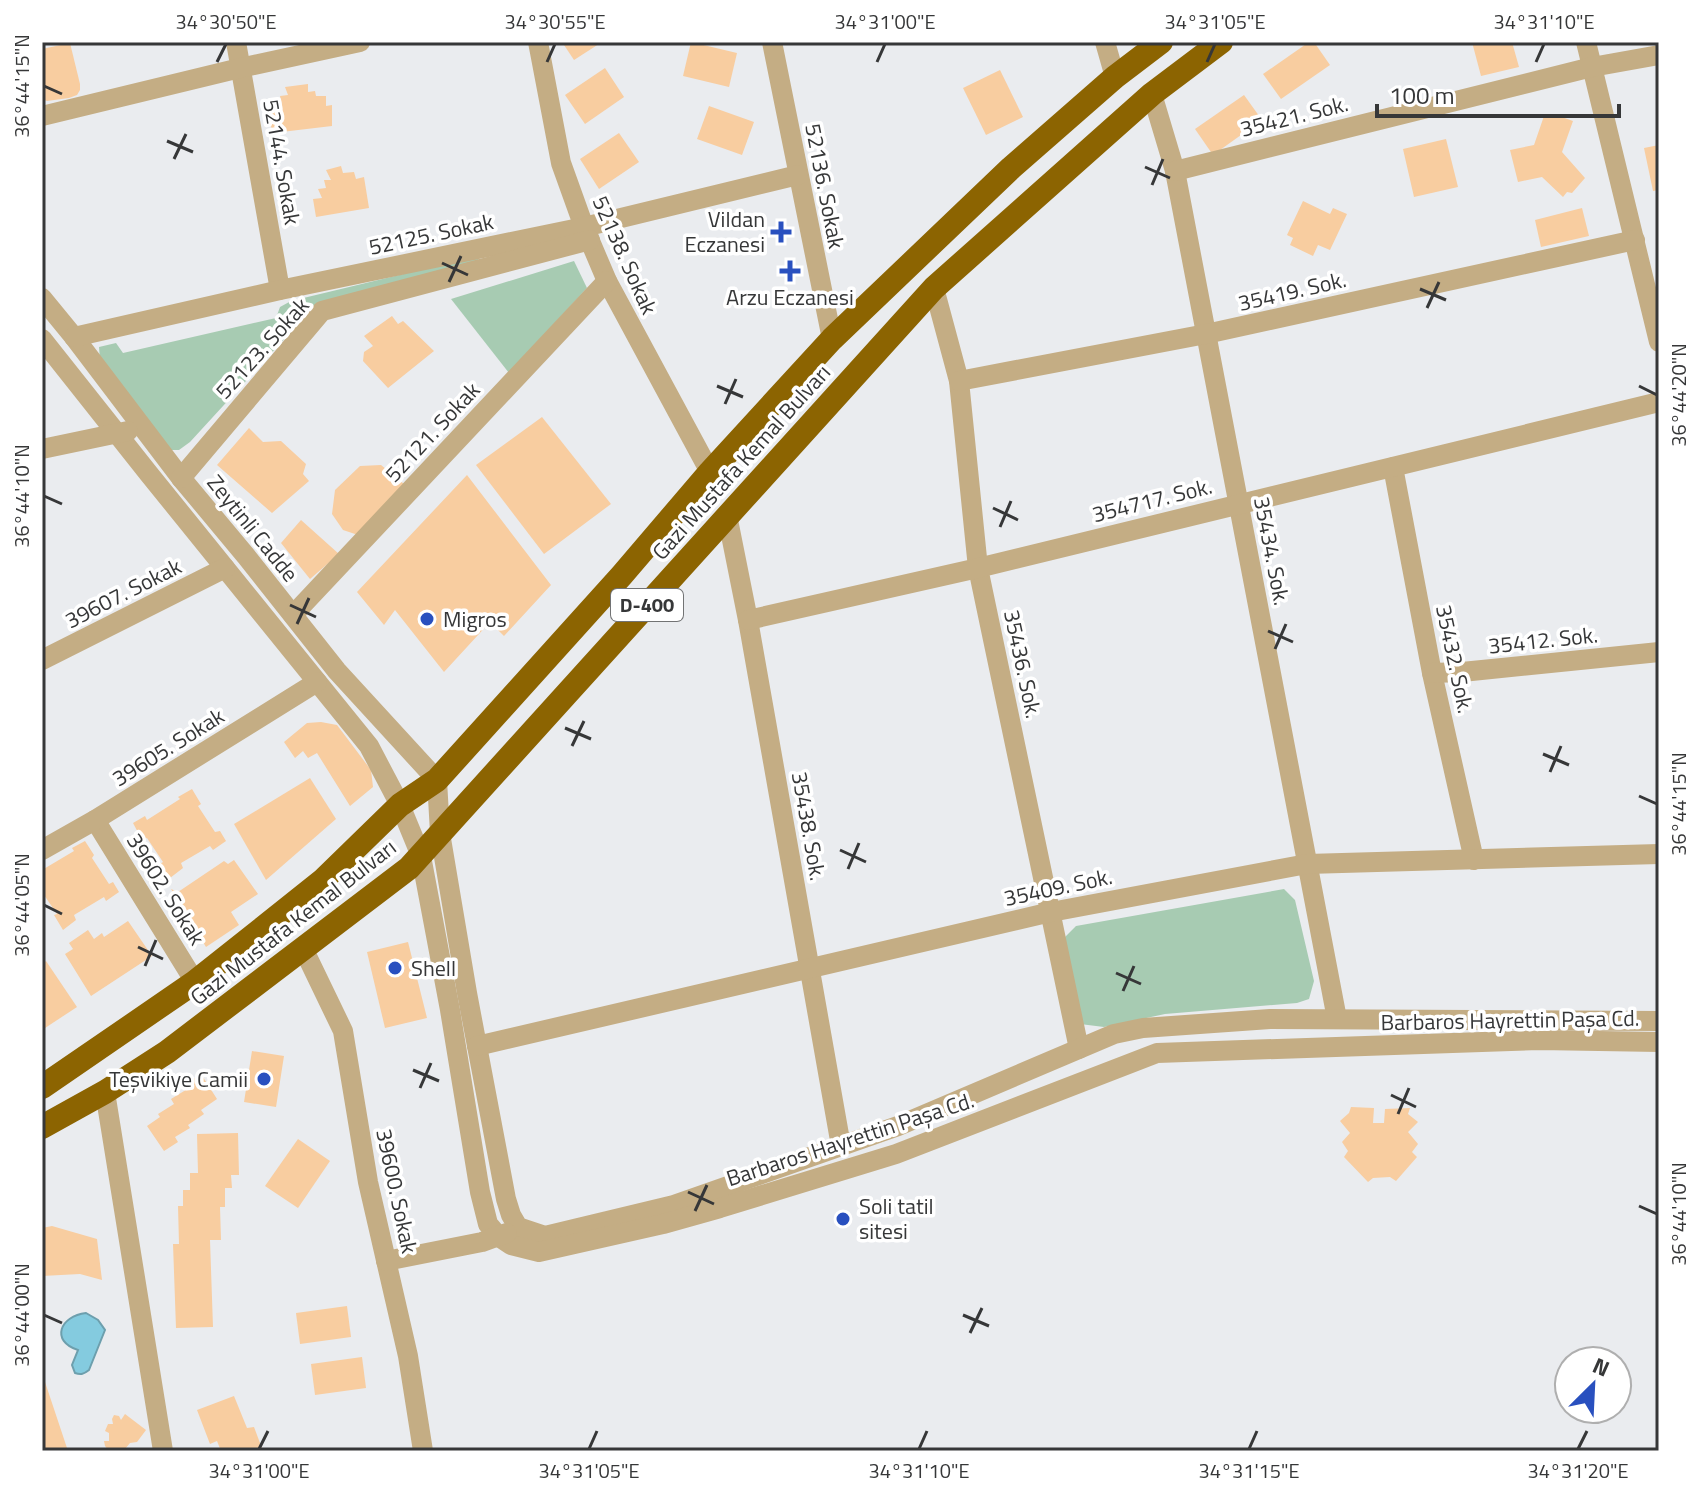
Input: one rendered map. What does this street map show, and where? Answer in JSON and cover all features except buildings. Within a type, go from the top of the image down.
[{"type":"highway","name":"Gazi Mustafa Kemal Bulvarı","points":[[42,1087],[195,982],[322,881],[400,805],[437,780],[832,339],[1011,168],[1115,77],[1161,42]]},
{"type":"highway","name":"Gazi Mustafa Kemal Bulvarı","points":[[42,1127],[105,1092],[167,1052],[409,868],[934,288],[1152,94],[1221,42]]},
{"type":"street","name":"52144. Sokak","points":[[236,42],[280,290]]},
{"type":"street","points":[[42,116],[360,42]]},
{"type":"street","name":"52138. Sokak","points":[[538,42],[561,163],[587,234],[607,281],[710,472]]},
{"type":"street","name":"52136. Sokak","points":[[772,42],[832,339]]},
{"type":"street","points":[[1105,42],[1115,77]]},
{"type":"street","points":[[1586,42],[1659,342]]},
{"type":"street","name":"35421. Sok.","points":[[1175,171],[1592,67],[1659,55]]},
{"type":"street","name":"35434. Sok.","points":[[1152,94],[1175,171],[1337,1019]]},
{"type":"street","name":"52125. Sokak","points":[[74,337],[280,290],[587,234],[798,175]]},
{"type":"street","name":"52123. Sokak","points":[[181,478],[322,311],[587,234]]},
{"type":"street","name":"35419. Sok.","points":[[959,381],[1206,334],[1635,240]]},
{"type":"street","name":"52121. Sokak","points":[[293,615],[607,281]]},
{"type":"street","name":"35436. Sok.","points":[[934,288],[959,381],[978,568],[1079,1049]]},
{"type":"street","name":"Zeytinli Cadde","points":[[42,298],[181,478],[337,671],[437,780]]},
{"type":"street","points":[[42,339],[369,746],[400,805],[421,856],[480,1192],[488,1224],[499,1237]]},
{"type":"street","name":"354717. Sok.","points":[[748,620],[978,568],[1659,402]]},
{"type":"street","points":[[42,449],[142,428]]},
{"type":"street","name":"35432. Sok.","points":[[1393,467],[1432,673],[1474,860]]},
{"type":"street","name":"35438. Sok.","points":[[727,515],[841,1146]]},
{"type":"street","name":"39607. Sokak","points":[[42,660],[225,568]]},
{"type":"street","name":"35412. Sok.","points":[[1432,673],[1659,652]]},
{"type":"street","name":"39605. Sokak","points":[[42,850],[317,682]]},
{"type":"street","points":[[437,780],[440,833],[506,1199],[518,1227],[545,1236],[674,1205],[898,1126],[1114,1034],[1143,1028],[1270,1019],[1659,1021]]},
{"type":"street","name":"39602. Sokak","points":[[95,820],[195,982]]},
{"type":"street","name":"35409. Sok.","points":[[477,1046],[1051,912],[1307,864],[1659,854]]},
{"type":"street","name":"39600. Sokak","points":[[303,948],[343,1031],[368,1182],[408,1356],[423,1451]]},
{"type":"street","name":"Barbaros Hayrettin Paşa Cd.","points":[[499,1237],[511,1245],[539,1252],[663,1224],[896,1154],[1157,1053],[1539,1040],[1659,1042]]},
{"type":"street","points":[[105,1092],[163,1451]]},
{"type":"street","points":[[386,1261],[482,1242],[518,1227]]},
{"type":"green space","points":[[478,256],[479,263],[316,305],[304,314],[190,442],[179,450],[169,450],[100,360],[99,347],[116,343],[123,353],[276,318],[280,307],[291,301]]},
{"type":"green space","points":[[574,261],[587,288],[509,373],[451,299]]},
{"type":"green space","points":[[1284,889],[1295,900],[1314,981],[1309,999],[1297,1003],[1165,1014],[1104,1027],[1080,1024],[1065,937],[1076,926]]},
{"type":"water","points":[[86,1313],[98,1320],[105,1330],[89,1370],[79,1374],[75,1373],[72,1365],[78,1350],[69,1346],[61,1335],[70,1319]]},
{"type":"place","name":"Vildan Eczanesi","points":[[781,232]]},
{"type":"place","name":"Arzu Eczanesi","points":[[790,271]]},
{"type":"place","name":"Migros","points":[[427,619]]},
{"type":"place","name":"Shell","points":[[395,968]]},
{"type":"place","name":"Teşvikiye Camii","points":[[264,1079]]},
{"type":"place","name":"Soli tatil sitesi","points":[[843,1219]]}]
